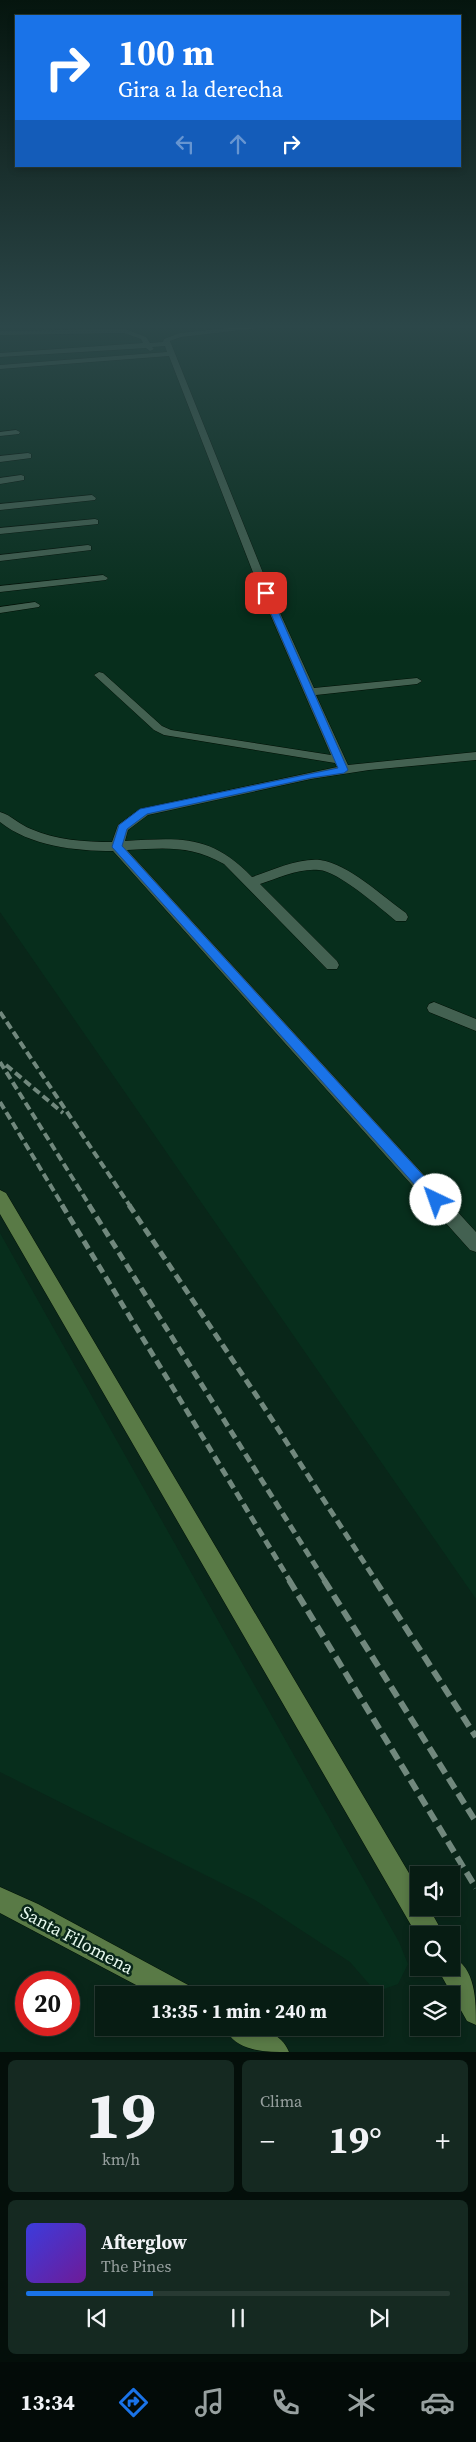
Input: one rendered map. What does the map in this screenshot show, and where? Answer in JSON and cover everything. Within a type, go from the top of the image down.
[{"type":"main road","points":[[0,1198],[426,1926]]},
{"type":"main road","name":"Santa Filomena","points":[[0,1900],[164,1986]]},
{"type":"main road","points":[[455,1976],[476,2012]]},
{"type":"main road","points":[[251,2036],[276,2052]]},
{"type":"lane","points":[[199,424],[266,593],[342,765]]},
{"type":"lane","points":[[0,434],[16,432]]},
{"type":"lane","points":[[0,459],[28,456]]},
{"type":"lane","points":[[0,481],[21,478]]},
{"type":"lane","points":[[0,507],[92,498]]},
{"type":"lane","points":[[0,531],[95,522]]},
{"type":"lane","points":[[0,558],[88,548]]},
{"type":"lane","points":[[0,589],[102,578]]},
{"type":"lane","points":[[0,610],[36,605]]},
{"type":"lane","points":[[99,675],[158,728],[168,733],[342,765]]},
{"type":"lane","points":[[310,692],[417,681]]},
{"type":"lane","points":[[117,847],[122,828],[144,812],[311,775],[342,765],[476,756]]},
{"type":"lane","points":[[0,816],[10,826],[35,836],[65,843],[117,847],[171,844],[194,846],[229,860],[332,965]]},
{"type":"lane","points":[[117,847],[476,1244]]},
{"type":"lane","points":[[250,882],[305,866],[322,865],[337,871],[401,917]]},
{"type":"lane","points":[[434,1008],[476,1025]]},
{"type":"shaded area","points":[[0,424],[476,424],[476,1599],[0,912]]},
{"type":"shaded area","points":[[0,1233],[399,1942],[408,1964],[398,1984],[383,1989],[383,1986],[371,1986],[350,1962],[255,1900],[0,1772]]},
{"type":"railway","points":[[0,1012],[130,1206]]},
{"type":"railway","points":[[0,1062],[90,1206]]},
{"type":"railway","points":[[6,1065],[63,1113]]},
{"type":"railway","points":[[0,1102],[63,1206]]},
{"type":"railway","points":[[62,1205],[290,1581]]},
{"type":"railway","points":[[89,1205],[325,1581]]},
{"type":"railway","points":[[129,1205],[260,1401],[376,1581]]},
{"type":"railway","points":[[289,1580],[476,1888]]},
{"type":"railway","points":[[324,1580],[476,1822]]},
{"type":"railway","points":[[375,1580],[476,1737]]},
{"type":"route","points":[[266,593],[344,770],[311,775],[144,812],[122,828],[117,847],[436,1200]]}]
